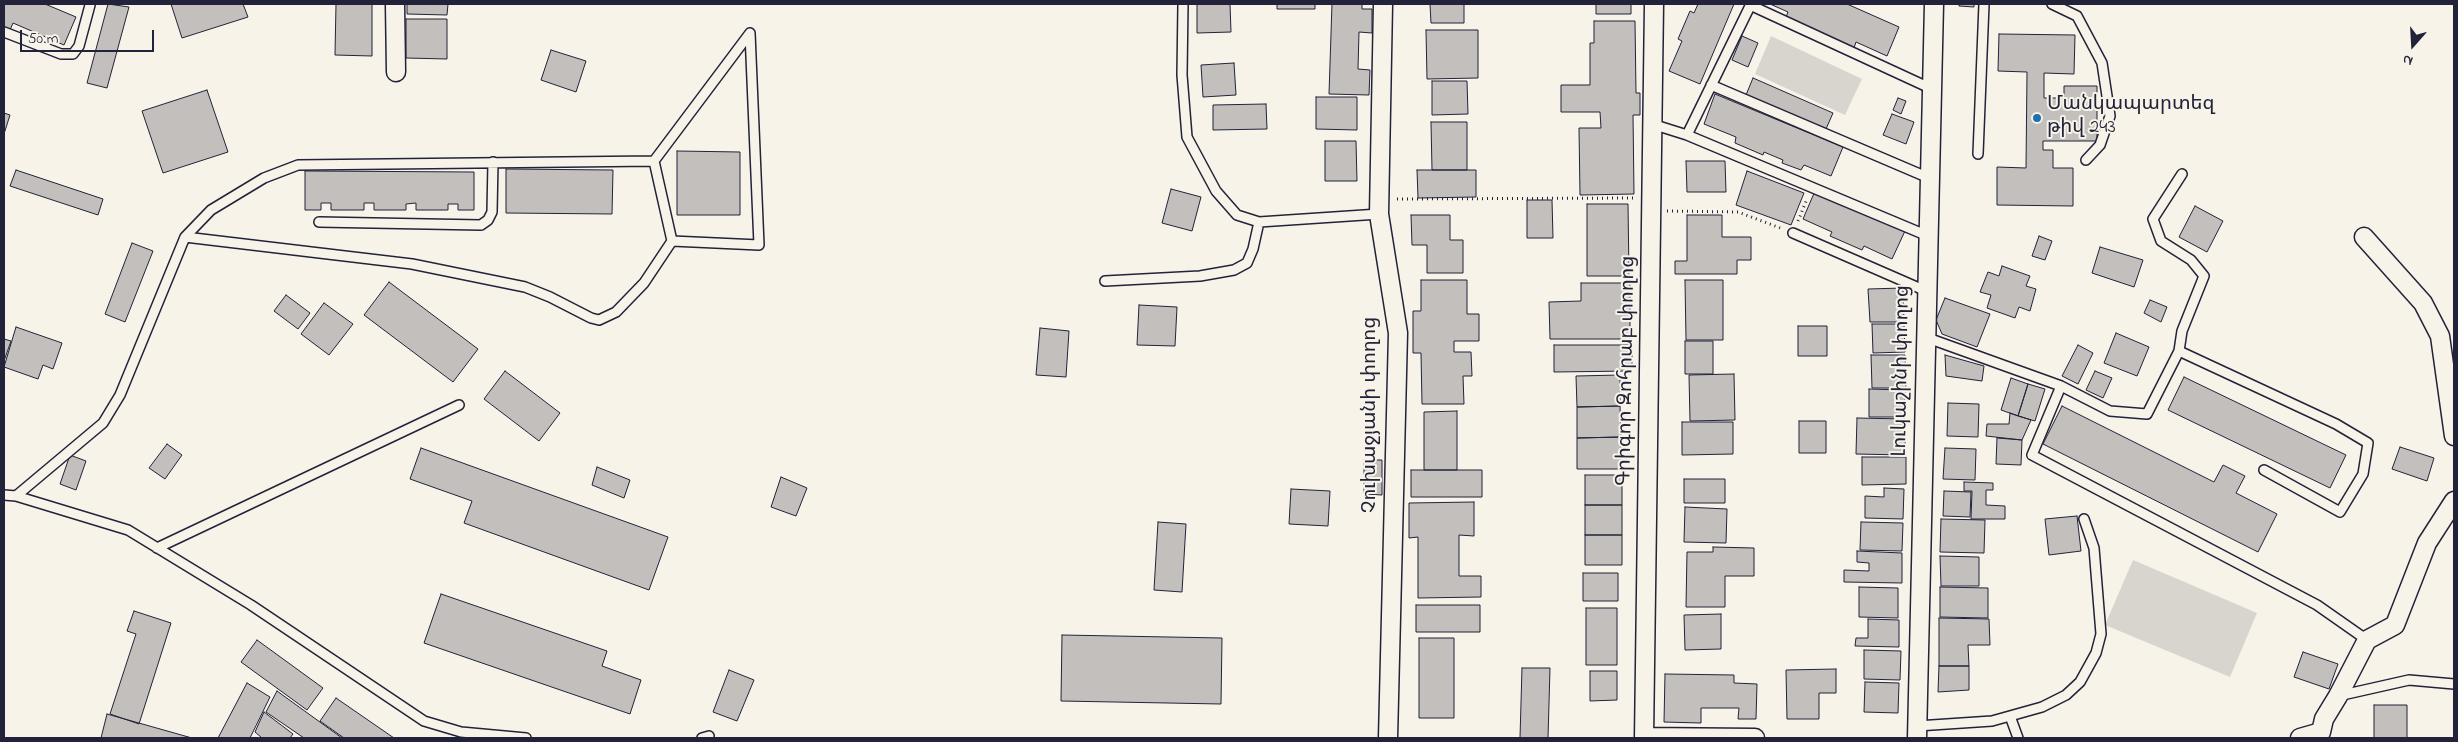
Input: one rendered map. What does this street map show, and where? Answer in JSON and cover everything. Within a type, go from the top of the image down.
[{"type":"street","points":[[395,4],[396,72]]},
{"type":"street","name":"Չուխաջյանի փողոց","points":[[1383,4],[1379,207],[1398,333],[1388,738]]},
{"type":"street","name":"Գրիգոր Զոհրաբ փողոց","points":[[1644,738],[1654,4]]},
{"type":"street","name":"Լուկաշինի փողոց","points":[[1917,732],[1934,4]]},
{"type":"street","points":[[2364,237],[2423,303],[2440,336],[2454,436]]},
{"type":"street","points":[[2300,738],[2321,732],[2324,719],[2367,640],[2395,625],[2427,543],[2454,501]]},
{"type":"street","points":[[1644,738],[1755,738]]},
{"type":"lane","points":[[1183,4],[1182,76],[1187,137],[1216,191],[1237,215],[1259,222],[1379,207]]},
{"type":"lane","points":[[1978,154],[1984,4]]},
{"type":"lane","points":[[2052,4],[2077,16],[2102,64],[2110,116],[2100,145],[2086,160]]},
{"type":"lane","points":[[1687,135],[1750,5],[1932,89]]},
{"type":"lane","points":[[4,32],[61,54],[73,54],[79,46],[90,6]]},
{"type":"lane","points":[[185,237],[430,268],[525,287],[599,320],[616,312],[644,283],[672,240],[654,161],[750,33],[760,232],[759,244],[672,240]]},
{"type":"lane","points":[[1711,85],[1929,178]]},
{"type":"lane","points":[[1652,124],[1687,135],[1928,236]]},
{"type":"lane","points":[[16,496],[103,423],[120,396],[185,237],[211,210],[264,178],[298,165],[654,161]]},
{"type":"lane","points":[[319,222],[481,225],[488,220],[492,212],[493,162]]},
{"type":"lane","points":[[1925,337],[2061,386],[2110,411],[2147,414],[2179,351],[2182,331],[2204,276],[2190,260],[2161,241],[2153,219],[2182,174]]},
{"type":"lane","points":[[1104,281],[1200,276],[1234,270],[1247,263],[1253,249],[1259,222]]},
{"type":"lane","points":[[1793,233],[1926,291]]},
{"type":"lane","points":[[2179,351],[2336,424],[2368,443],[2364,474],[2340,512],[2264,470]]},
{"type":"lane","points":[[2061,386],[2032,455],[2317,605],[2367,640]]},
{"type":"lane","points":[[157,548],[459,405]]},
{"type":"lane","points":[[4,495],[16,496],[128,530],[251,605],[424,721],[461,732],[526,738]]},
{"type":"lane","points":[[1917,732],[1992,721],[2042,707],[2066,695],[2080,682],[2096,654],[2101,634],[2094,548],[2084,519]]},
{"type":"lane","points":[[2338,696],[2409,680],[2454,684]]},
{"type":"lane","points":[[2010,716],[2018,738]]},
{"type":"path","points":[[1379,207],[1651,205],[1738,212],[1793,233],[1812,187]]},
{"type":"shaded area","points":[[1771,36],[1862,79],[1845,115],[1755,74]]},
{"type":"shaded area","points":[[2133,560],[2257,613],[2230,677],[2105,625]]},
{"type":"building","points":[[4,4],[45,4],[76,17],[64,45],[13,23],[10,30],[4,28]]},
{"type":"building","points":[[108,4],[129,7],[107,88],[87,83]]},
{"type":"building","points":[[171,4],[243,4],[248,17],[182,38]]},
{"type":"building","points":[[336,4],[372,4],[372,56],[335,55]]},
{"type":"building","points":[[407,4],[448,4],[447,15],[407,14]]},
{"type":"building","points":[[1197,4],[1230,4],[1231,32],[1197,33]]},
{"type":"building","points":[[1277,4],[1315,4],[1315,9],[1277,9]]},
{"type":"building","points":[[1332,4],[1362,4],[1362,9],[1372,9],[1372,33],[1359,32],[1358,69],[1370,70],[1369,95],[1329,94]]},
{"type":"building","points":[[1430,4],[1464,4],[1464,23],[1431,23]]},
{"type":"building","points":[[1596,4],[1631,4],[1631,14],[1596,14]]},
{"type":"building","points":[[1698,4],[1734,4],[1700,84],[1669,71],[1682,41],[1678,39],[1690,11],[1694,13]]},
{"type":"building","points":[[1770,4],[1847,4],[1899,27],[1887,56],[1856,42],[1854,48],[1786,17],[1788,12]]},
{"type":"building","points":[[1959,4],[1974,4],[1974,7],[1959,6]]},
{"type":"building","points":[[406,19],[447,19],[447,59],[406,58]]},
{"type":"building","points":[[1594,21],[1635,21],[1636,93],[1640,93],[1640,115],[1633,115],[1634,194],[1580,195],[1579,128],[1601,128],[1600,112],[1561,112],[1561,85],[1590,85],[1590,43],[1594,43]]},
{"type":"building","points":[[1426,30],[1478,30],[1478,78],[1427,79]]},
{"type":"building","points":[[1999,34],[2075,35],[2074,74],[2044,73],[2044,98],[2064,98],[2064,86],[2097,86],[2097,141],[2043,141],[2043,150],[2053,150],[2053,168],[2073,168],[2073,206],[1997,205],[1997,167],[2026,168],[2027,72],[1998,71]]},
{"type":"building","points":[[1742,36],[1758,43],[1748,67],[1732,60]]},
{"type":"building","points":[[551,50],[586,61],[576,92],[541,80]]},
{"type":"building","points":[[1234,63],[1236,95],[1203,97],[1201,65]]},
{"type":"building","points":[[1753,78],[1833,113],[1826,129],[1746,95]]},
{"type":"building","points":[[1432,81],[1467,81],[1468,114],[1432,115]]},
{"type":"building","points":[[207,90],[228,152],[163,173],[142,111]]},
{"type":"building","points":[[1715,94],[1843,147],[1831,176],[1804,165],[1801,170],[1782,163],[1783,160],[1764,152],[1763,155],[1735,143],[1736,137],[1704,124]]},
{"type":"building","points":[[1316,97],[1357,97],[1357,130],[1316,129]]},
{"type":"building","points":[[1898,98],[1906,101],[1901,114],[1893,110]]},
{"type":"building","points":[[1266,104],[1267,129],[1213,130],[1213,105]]},
{"type":"building","points":[[4,113],[10,115],[4,134]]},
{"type":"building","points":[[1892,114],[1914,122],[1906,144],[1883,135]]},
{"type":"building","points":[[1431,122],[1467,122],[1467,170],[1432,170]]},
{"type":"building","points":[[1325,141],[1356,141],[1357,181],[1325,181]]},
{"type":"building","points":[[677,151],[740,152],[740,215],[677,215]]},
{"type":"building","points":[[1686,161],[1725,161],[1726,192],[1687,192]]},
{"type":"building","points":[[506,169],[613,170],[612,214],[506,213]]},
{"type":"building","points":[[16,170],[103,199],[98,215],[10,186]]},
{"type":"building","points":[[1417,170],[1476,170],[1476,197],[1418,198]]},
{"type":"building","points":[[305,171],[474,172],[474,210],[458,210],[458,204],[448,204],[448,210],[416,210],[416,203],[406,204],[406,210],[374,210],[374,203],[364,203],[364,210],[331,210],[331,203],[321,203],[321,210],[305,210]]},
{"type":"building","points":[[1747,171],[1804,193],[1791,225],[1736,205]]},
{"type":"building","points":[[1171,189],[1201,197],[1192,231],[1162,223]]},
{"type":"building","points":[[1815,191],[1905,231],[1892,259],[1864,246],[1862,250],[1830,236],[1832,232],[1803,219]]},
{"type":"building","points":[[1527,200],[1552,200],[1553,238],[1527,238]]},
{"type":"building","points":[[1587,204],[1628,204],[1629,276],[1587,276]]},
{"type":"building","points":[[2195,206],[2223,221],[2207,252],[2179,237]]},
{"type":"building","points":[[1411,215],[1450,215],[1450,240],[1463,240],[1463,273],[1427,273],[1427,245],[1412,245]]},
{"type":"building","points":[[1687,215],[1722,215],[1722,237],[1751,237],[1751,260],[1737,260],[1737,274],[1675,274],[1675,261],[1687,261]]},
{"type":"building","points":[[2039,236],[2052,241],[2045,260],[2032,256]]},
{"type":"building","points":[[132,243],[153,251],[125,322],[105,314]]},
{"type":"building","points":[[2100,247],[2143,260],[2134,287],[2092,273]]},
{"type":"building","points":[[2002,266],[2030,276],[2026,286],[2036,289],[2030,311],[2019,307],[2015,318],[1987,308],[1991,295],[1980,292],[1988,272],[1999,276]]},
{"type":"building","points":[[1421,280],[1467,280],[1467,314],[1479,314],[1479,341],[1454,341],[1454,352],[1471,352],[1472,376],[1463,376],[1464,404],[1422,404],[1421,353],[1413,353],[1413,311],[1421,311]]},
{"type":"building","points":[[1685,280],[1723,280],[1723,340],[1686,340]]},
{"type":"building","points":[[389,282],[478,349],[453,382],[364,315]]},
{"type":"building","points":[[1581,283],[1630,283],[1630,339],[1550,339],[1549,302],[1581,301]]},
{"type":"building","points":[[1903,288],[1904,322],[1870,322],[1868,289]]},
{"type":"building","points":[[286,295],[310,313],[298,329],[274,311]]},
{"type":"building","points":[[1945,298],[1990,314],[1977,347],[1942,334],[1936,320]]},
{"type":"building","points":[[2150,300],[2167,307],[2161,322],[2144,313]]},
{"type":"building","points":[[324,303],[353,324],[329,355],[301,334]]},
{"type":"building","points":[[1139,305],[1177,307],[1175,346],[1137,345]]},
{"type":"building","points":[[1872,324],[1904,324],[1905,352],[1873,353]]},
{"type":"building","points":[[1798,326],[1827,326],[1827,356],[1798,356]]},
{"type":"building","points":[[16,327],[62,343],[53,369],[43,365],[38,379],[4,367]]},
{"type":"building","points":[[1040,328],[1069,331],[1066,377],[1036,375]]},
{"type":"building","points":[[2116,333],[2149,347],[2137,376],[2104,363]]},
{"type":"building","points":[[4,339],[11,341],[4,361]]},
{"type":"building","points":[[1685,341],[1713,341],[1713,374],[1685,374]]},
{"type":"building","points":[[1554,345],[1632,345],[1632,371],[1554,372]]},
{"type":"building","points":[[2078,345],[2093,353],[2078,384],[2062,376]]},
{"type":"building","points":[[1871,355],[1905,355],[1906,388],[1872,388]]},
{"type":"building","points":[[1945,355],[1984,366],[1982,381],[1946,376]]},
{"type":"building","points":[[505,371],[560,413],[539,441],[484,399]]},
{"type":"building","points":[[2095,371],[2112,378],[2103,398],[2086,390]]},
{"type":"building","points":[[1734,374],[1735,420],[1690,421],[1689,375]]},
{"type":"building","points":[[1620,375],[1620,406],[1577,407],[1576,376]]},
{"type":"building","points":[[2184,377],[2346,455],[2330,488],[2168,410]]},
{"type":"building","points":[[2011,378],[2028,384],[2018,416],[2001,410]]},
{"type":"building","points":[[2028,384],[2045,389],[2035,421],[2018,416]]},
{"type":"building","points":[[1869,389],[1905,390],[1905,417],[1869,417]]},
{"type":"building","points":[[1948,403],[1979,404],[1978,437],[1947,436]]},
{"type":"building","points":[[1620,406],[1621,437],[1577,438],[1577,407]]},
{"type":"building","points":[[2062,406],[2214,482],[2223,465],[2245,476],[2236,493],[2277,514],[2258,552],[2043,444]]},
{"type":"building","points":[[1457,411],[1457,470],[1424,470],[1424,412]]},
{"type":"building","points":[[2010,413],[2031,420],[2022,440],[1986,436],[1987,424],[2009,424]]},
{"type":"building","points":[[1857,418],[1905,419],[1905,455],[1856,454]]},
{"type":"building","points":[[1799,421],[1826,421],[1826,453],[1799,453]]},
{"type":"building","points":[[1682,422],[1733,422],[1733,454],[1682,455]]},
{"type":"building","points":[[1621,437],[1621,469],[1577,469],[1577,438]]},
{"type":"building","points":[[1997,438],[2022,440],[2021,465],[1996,464]]},
{"type":"building","points":[[167,444],[182,455],[165,479],[149,468]]},
{"type":"building","points":[[2400,447],[2434,458],[2427,481],[2392,469]]},
{"type":"building","points":[[421,448],[668,537],[649,590],[464,523],[472,501],[410,479]]},
{"type":"building","points":[[1945,448],[1976,449],[1975,480],[1943,479]]},
{"type":"building","points":[[70,455],[86,461],[76,490],[60,484]]},
{"type":"building","points":[[1862,457],[1906,457],[1906,484],[1862,485]]},
{"type":"building","points":[[1364,460],[1382,460],[1382,495],[1364,494]]},
{"type":"building","points":[[597,467],[630,480],[624,498],[592,485]]},
{"type":"building","points":[[1411,470],[1482,470],[1482,497],[1411,497]]},
{"type":"building","points":[[1585,475],[1622,475],[1622,505],[1585,505]]},
{"type":"building","points":[[781,477],[807,488],[796,516],[771,507]]},
{"type":"building","points":[[1684,479],[1725,479],[1725,503],[1684,503]]},
{"type":"building","points":[[1964,482],[1993,483],[1993,490],[1986,490],[1986,505],[2005,506],[2005,519],[1971,519],[1972,491],[1964,491]]},
{"type":"building","points":[[1884,488],[1904,489],[1903,519],[1865,518],[1865,496],[1884,497]]},
{"type":"building","points":[[1291,489],[1330,491],[1328,526],[1289,524]]},
{"type":"building","points":[[1944,491],[1971,492],[1970,517],[1943,516]]},
{"type":"building","points":[[1474,502],[1474,536],[1459,535],[1459,576],[1481,576],[1481,597],[1418,598],[1418,537],[1409,538],[1409,503]]},
{"type":"building","points":[[1585,505],[1622,505],[1622,535],[1585,535]]},
{"type":"building","points":[[1685,507],[1727,509],[1726,543],[1684,542]]},
{"type":"building","points":[[2077,516],[2081,551],[2049,555],[2045,519]]},
{"type":"building","points":[[1941,519],[1985,520],[1984,553],[1940,552]]},
{"type":"building","points":[[1158,522],[1186,524],[1182,592],[1154,590]]},
{"type":"building","points":[[1861,522],[1903,523],[1902,551],[1860,550]]},
{"type":"building","points":[[1585,535],[1622,535],[1622,565],[1585,565]]},
{"type":"building","points":[[1713,547],[1754,548],[1754,576],[1725,576],[1725,607],[1686,607],[1687,552],[1713,552]]},
{"type":"building","points":[[1857,551],[1902,553],[1902,583],[1844,582],[1844,570],[1869,571],[1869,563],[1857,562]]},
{"type":"building","points":[[1940,556],[1979,557],[1979,586],[1941,586]]},
{"type":"building","points":[[1583,573],[1618,573],[1618,601],[1583,601]]},
{"type":"building","points":[[1859,587],[1898,588],[1898,618],[1859,617]]},
{"type":"building","points":[[1940,587],[1988,588],[1988,618],[1940,617]]},
{"type":"building","points":[[441,594],[607,651],[602,666],[641,680],[630,714],[424,643]]},
{"type":"building","points":[[1416,605],[1480,605],[1480,632],[1416,632]]},
{"type":"building","points":[[1586,608],[1617,608],[1617,665],[1586,665]]},
{"type":"building","points":[[134,611],[171,623],[139,724],[110,714],[136,634],[127,631]]},
{"type":"building","points":[[1721,614],[1721,649],[1685,650],[1684,615]]},
{"type":"building","points":[[1939,618],[1989,619],[1990,645],[1968,645],[1969,666],[1939,666]]},
{"type":"building","points":[[1868,619],[1899,620],[1899,647],[1855,646],[1856,638],[1868,638]]},
{"type":"building","points":[[1062,635],[1222,638],[1221,704],[1061,701]]},
{"type":"building","points":[[1419,638],[1454,638],[1454,718],[1419,718]]},
{"type":"building","points":[[257,640],[323,688],[307,710],[241,662]]},
{"type":"building","points":[[1864,650],[1901,651],[1900,680],[1864,679]]},
{"type":"building","points":[[2303,652],[2338,664],[2329,689],[2294,677]]},
{"type":"building","points":[[1939,666],[1969,666],[1969,690],[1938,692]]},
{"type":"building","points":[[1522,668],[1550,668],[1548,738],[1520,738]]},
{"type":"building","points":[[1836,669],[1836,693],[1819,693],[1819,719],[1787,719],[1786,670]]},
{"type":"building","points":[[729,670],[754,680],[737,721],[713,712]]},
{"type":"building","points":[[1590,671],[1617,671],[1617,700],[1590,701]]},
{"type":"building","points":[[1665,674],[1734,675],[1734,683],[1757,684],[1756,719],[1738,719],[1739,708],[1701,708],[1701,723],[1664,722]]},
{"type":"building","points":[[1865,682],[1899,683],[1898,713],[1864,712]]},
{"type":"building","points":[[247,683],[270,697],[250,738],[218,738]]},
{"type":"building","points":[[277,691],[342,738],[304,738],[266,712]]},
{"type":"building","points":[[336,698],[394,738],[344,738],[320,721]]},
{"type":"building","points":[[2374,705],[2407,705],[2407,738],[2374,738]]},
{"type":"building","points":[[264,712],[293,734],[290,738],[262,738],[255,732]]},
{"type":"building","points":[[107,714],[192,738],[101,738]]},
{"type":"place","name":"Մանկապարտեզ թիվ 243","points":[[2037,118]]}]
